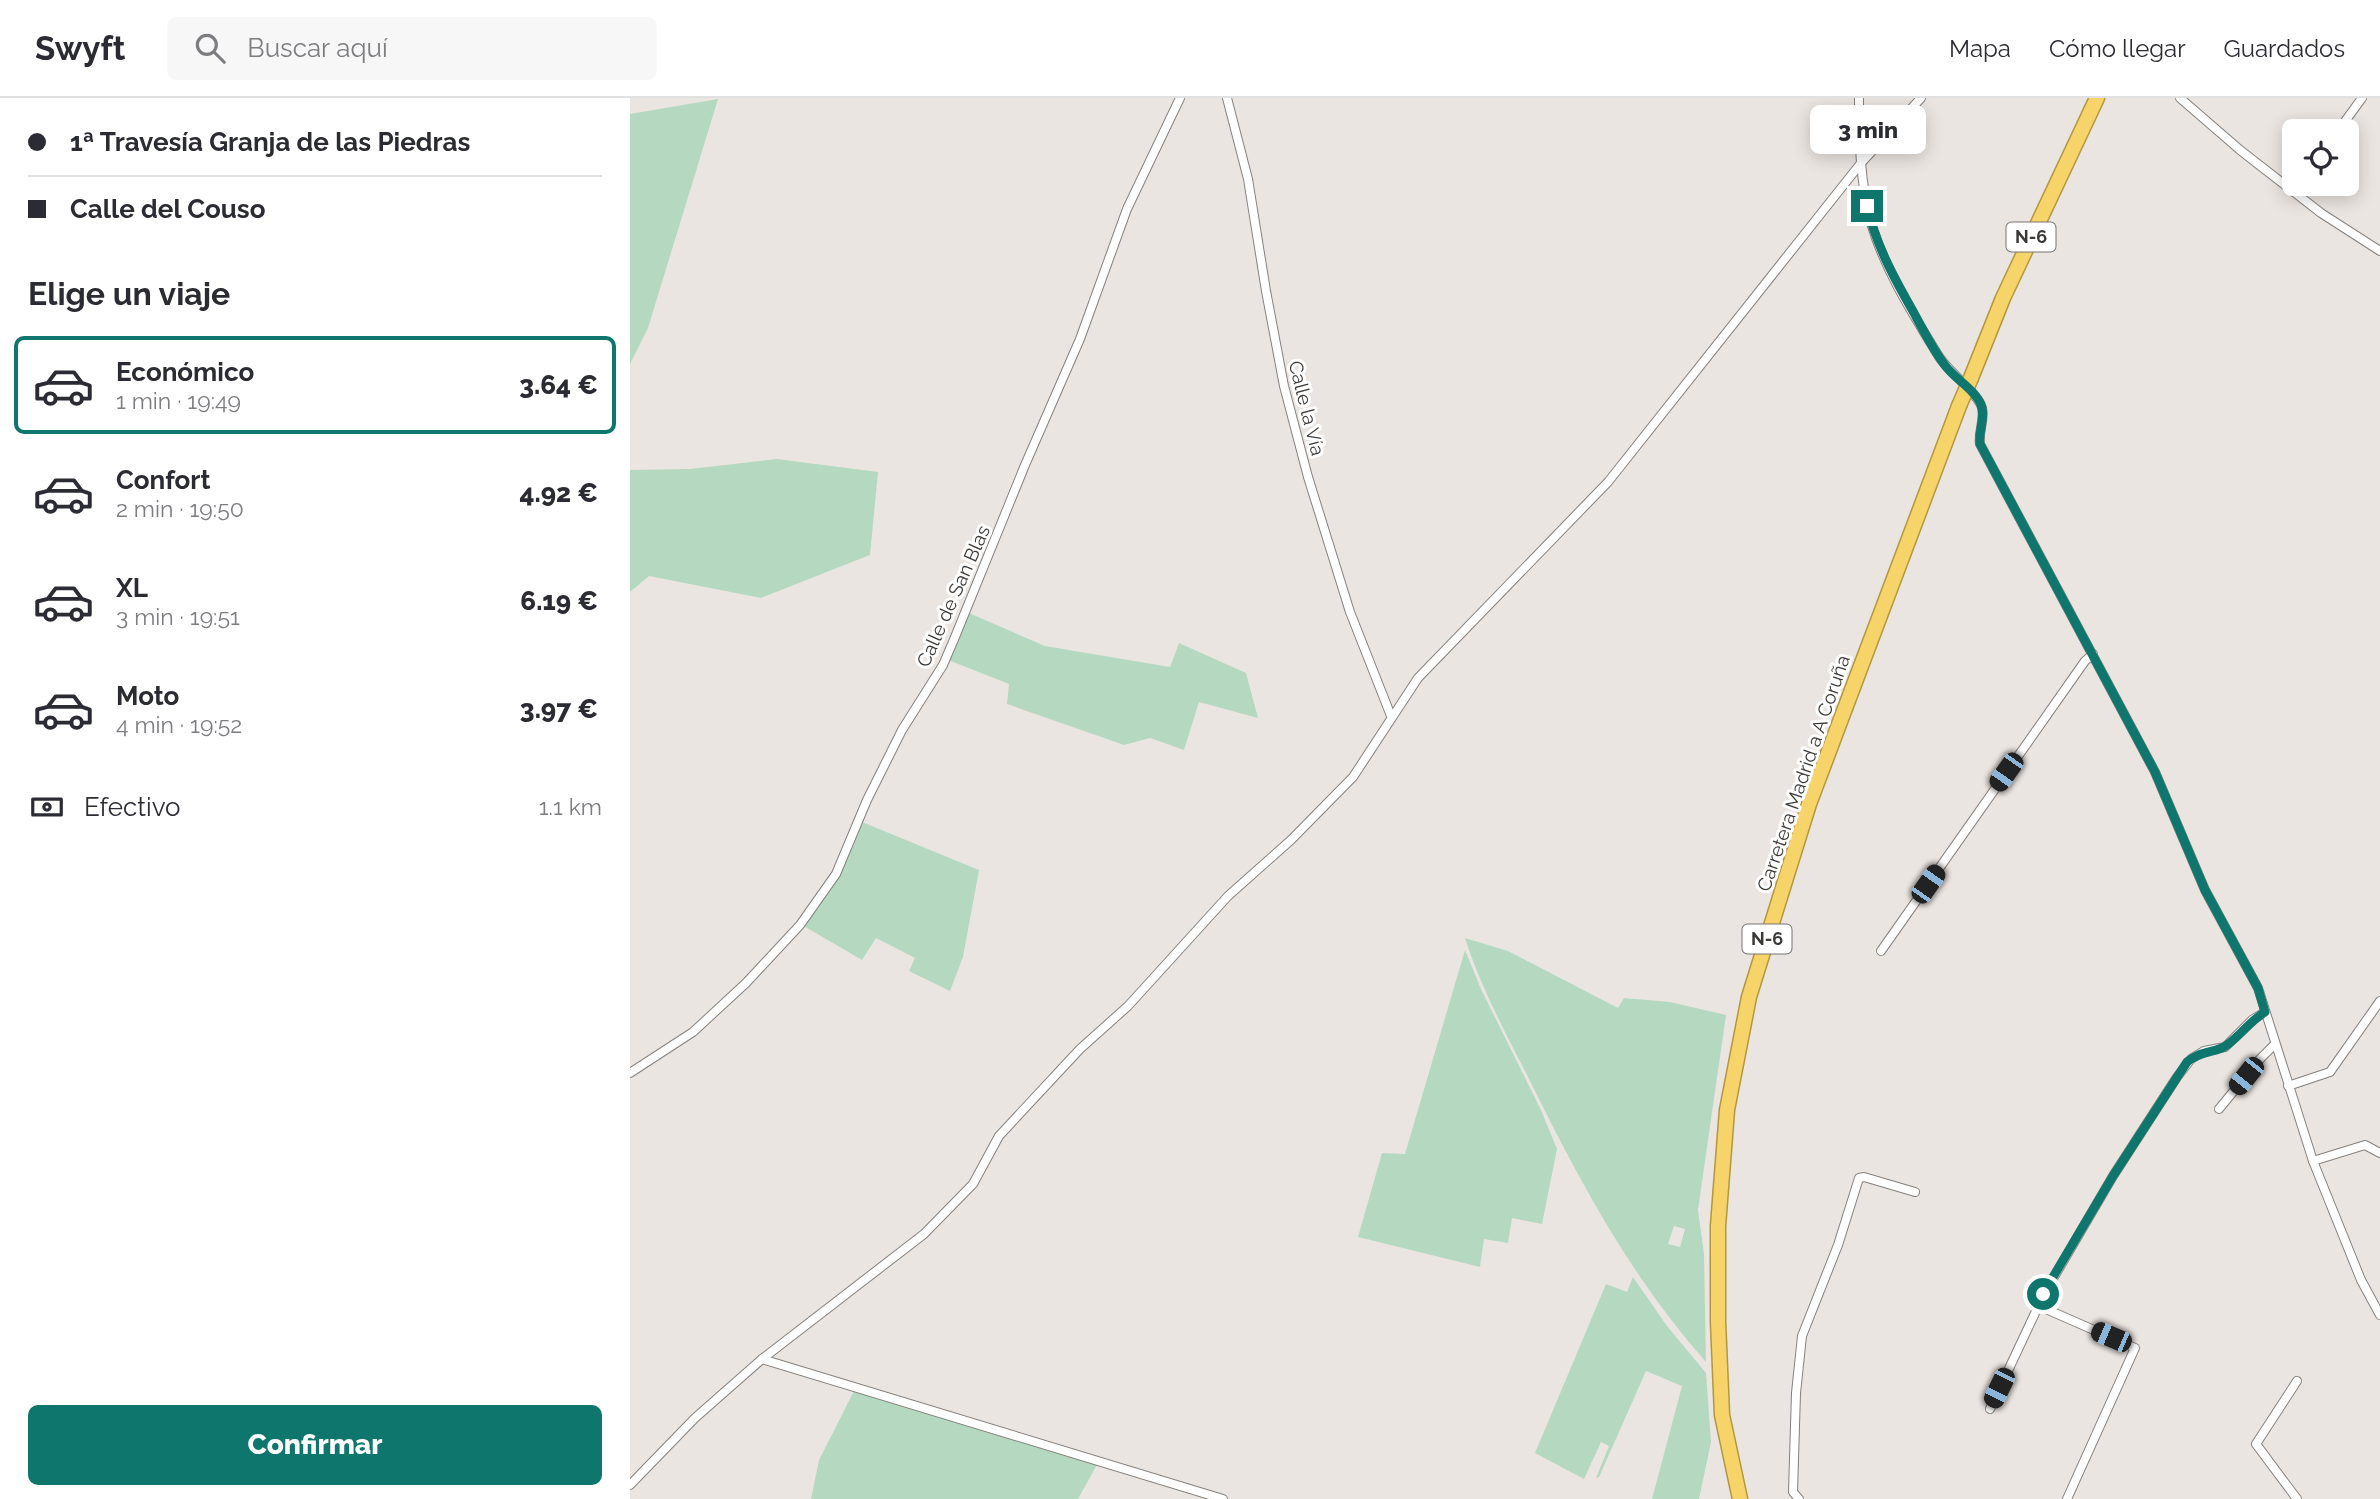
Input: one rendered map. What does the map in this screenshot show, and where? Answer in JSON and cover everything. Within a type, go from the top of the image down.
[{"type":"highway","name":"Carretera Madrid a A Coruña","points":[[1740,1499],[1723,1415],[1717,1321],[1718,1226],[1727,1110],[1749,997],[1808,804],[1959,406],[2003,298],[2096,98]]},
{"type":"street","name":"Calle de San Blas","points":[[630,1073],[693,1031],[746,983],[800,925],[836,874],[867,800],[902,730],[943,665],[1080,339],[1123,218],[1180,98]]},
{"type":"street","name":"Calle la Vía","points":[[1227,98],[1248,179],[1284,386],[1308,477],[1350,611],[1391,716]]},
{"type":"street","points":[[1859,98],[1861,163],[1871,223],[1886,264],[1944,365],[1982,407],[1983,416],[1978,434],[1980,444],[2155,772],[2205,890],[2258,988],[2314,1161],[2361,1280],[2380,1315]]},
{"type":"street","points":[[630,1485],[695,1418],[762,1359],[924,1234],[950,1209],[973,1184],[999,1136],[1080,1049],[1128,1006],[1228,896],[1291,840],[1353,777],[1418,678],[1608,482],[1861,163],[1921,98]]},
{"type":"street","points":[[2180,98],[2282,183]]},
{"type":"street","points":[[2347,119],[2362,98]]},
{"type":"street","points":[[2299,196],[2380,251]]},
{"type":"street","points":[[1881,951],[2085,661],[2093,654]]},
{"type":"street","points":[[2288,1086],[2330,1072],[2380,1001]]},
{"type":"street","points":[[1990,1409],[2043,1294],[2113,1176],[2187,1062],[2204,1051],[2225,1046],[2252,1020],[2265,1012]]},
{"type":"street","points":[[2219,1109],[2275,1044]]},
{"type":"street","points":[[2314,1161],[2365,1145],[2378,1149]]},
{"type":"street","points":[[1799,1499],[1793,1492],[1796,1393],[1802,1336],[1838,1245],[1859,1178],[1864,1177],[1915,1192]]},
{"type":"street","points":[[2039,1306],[2136,1348],[2067,1499]]},
{"type":"street","points":[[762,1359],[1223,1499]]},
{"type":"street","points":[[2297,1381],[2256,1444],[2297,1499]]},
{"type":"green space","points":[[718,99],[648,328],[630,364],[630,114]]},
{"type":"green space","points":[[777,459],[878,472],[870,555],[761,598],[649,576],[630,592],[630,470],[690,469]]},
{"type":"green space","points":[[969,613],[1045,646],[1170,667],[1179,643],[1246,673],[1258,718],[1199,702],[1184,750],[1150,738],[1124,745],[1007,704],[1009,684],[948,660]]},
{"type":"green space","points":[[862,822],[979,870],[963,957],[950,991],[909,971],[915,958],[876,938],[862,960],[802,925]]},
{"type":"green space","points":[[1465,938],[1508,951],[1618,1008],[1624,998],[1670,1002],[1726,1015],[1698,1210],[1704,1254],[1706,1362],[1654,1297],[1609,1228],[1504,1030]],"holes":[[[1674,1226],[1685,1229],[1680,1247],[1668,1244]]]},
{"type":"green space","points":[[1465,950],[1557,1149],[1542,1224],[1512,1218],[1508,1243],[1484,1239],[1480,1267],[1358,1237],[1382,1153],[1405,1154]]},
{"type":"green space","points":[[1633,1277],[1667,1326],[1706,1373],[1711,1442],[1699,1499],[1652,1499],[1682,1386],[1646,1371],[1599,1477],[1596,1478],[1609,1446],[1601,1442],[1584,1479],[1535,1453],[1606,1284],[1627,1292]]},
{"type":"green space","points":[[855,1389],[1098,1463],[1078,1499],[811,1499],[819,1460]]},
{"type":"route","points":[[1867,206],[1886,264],[1927,337],[1944,365],[1976,396],[1982,407],[1983,416],[1978,434],[1980,444],[2155,772],[2205,890],[2258,988],[2265,1012],[2252,1020],[2225,1046],[2204,1051],[2187,1062],[2113,1176],[2043,1294]]}]
